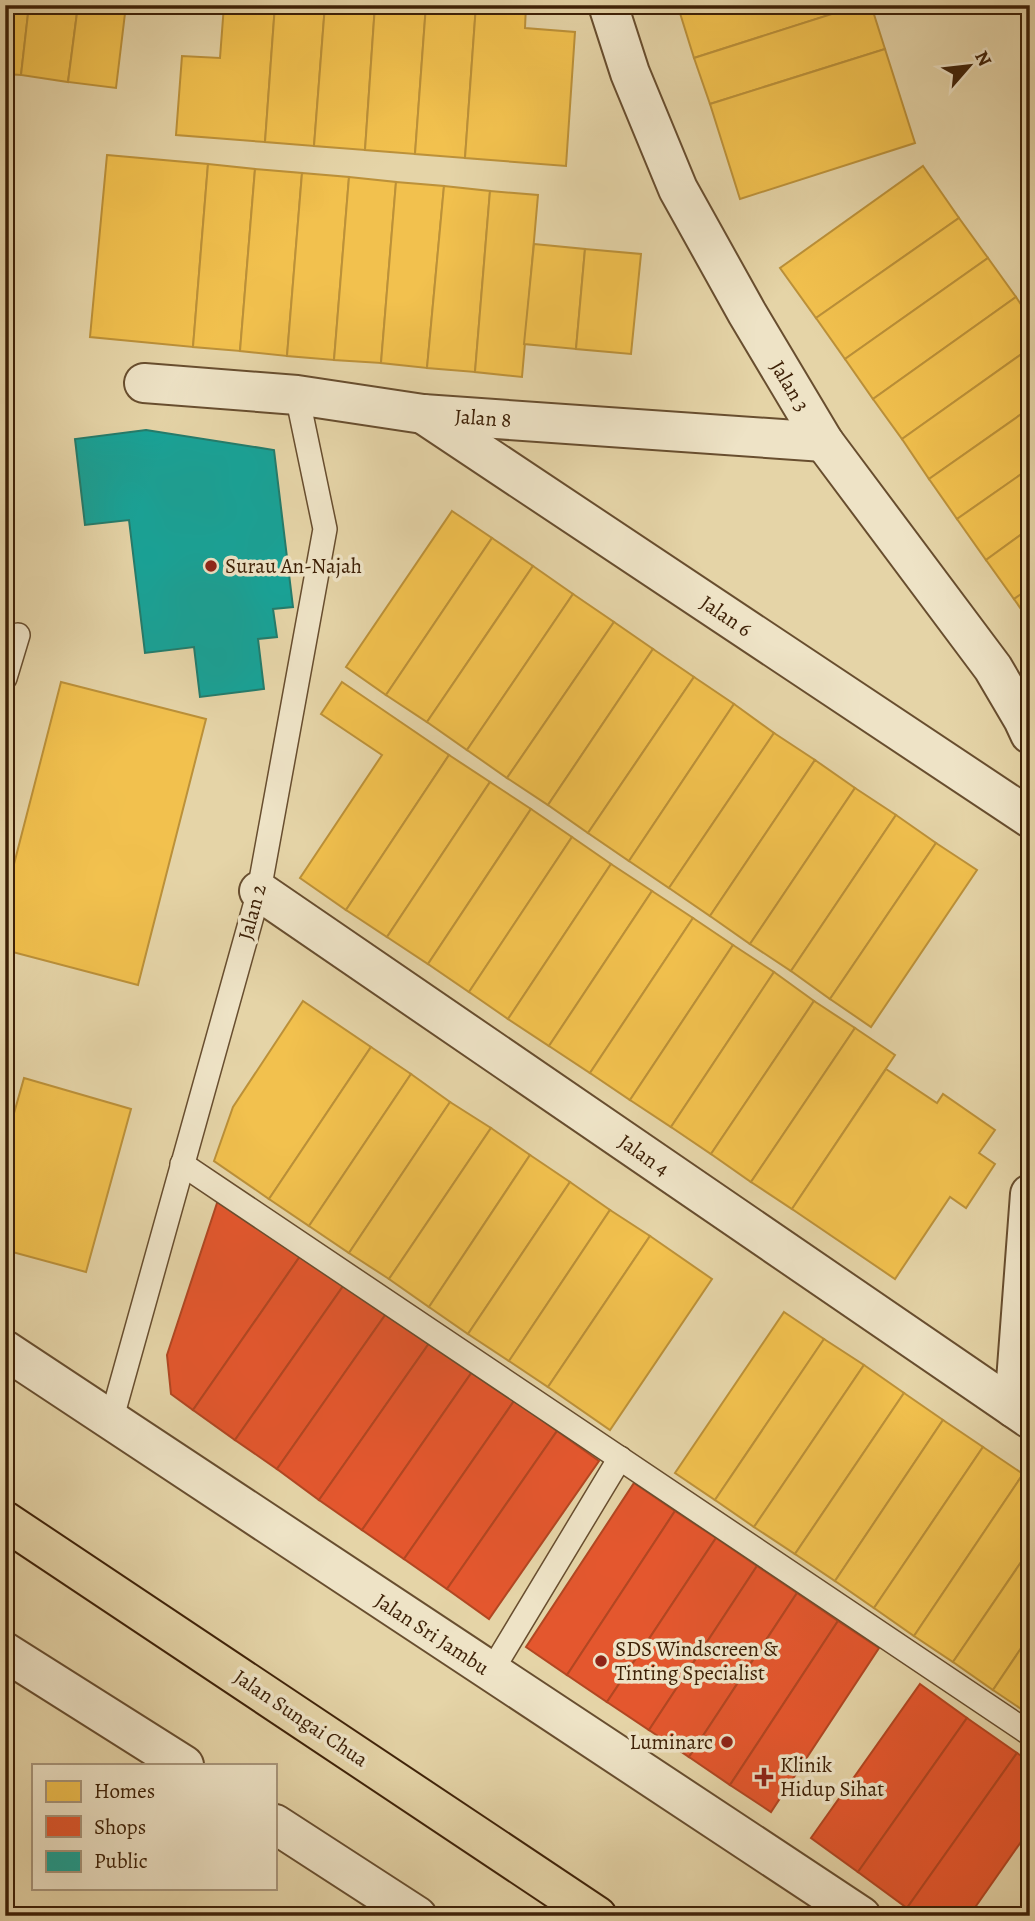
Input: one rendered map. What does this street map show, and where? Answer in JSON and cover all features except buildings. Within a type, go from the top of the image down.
[{"type":"main road","name":"Jalan Sungai Chua","points":[[5,1521],[597,1916]]},
{"type":"street","name":"Jalan 3","points":[[608,5],[630,73],[678,189],[747,313],[824,442],[993,668],[1030,734]]},
{"type":"street","name":"Jalan 8","points":[[144,383],[297,395],[423,414],[824,442]]},
{"type":"street","name":"Jalan 6","points":[[423,414],[1030,818]]},
{"type":"street","name":"Jalan 4","points":[[258,891],[1022,1414]]},
{"type":"street","points":[[1022,1414],[1030,1194]]},
{"type":"street","name":"Jalan Sri Jambu","points":[[5,1350],[860,1916]]},
{"type":"street","points":[[5,1652],[182,1764]]},
{"type":"street","points":[[276,1825],[417,1916]]},
{"type":"lane","name":"Jalan 2","points":[[111,1421],[258,891],[325,529],[297,395]]},
{"type":"lane","points":[[5,678],[18,635]]},
{"type":"lane","points":[[182,1164],[1030,1734]]},
{"type":"lane","points":[[491,1672],[620,1458]]},
{"type":"place","name":"Surau An-Najah","points":[[211,566]]},
{"type":"place","name":"SDS Windscreen & Tinting Specialist","points":[[601,1661]]},
{"type":"place","name":"Luminarc","points":[[727,1742]]},
{"type":"place","name":"Klinik Hidup Sihat","points":[[764,1777]]}]
